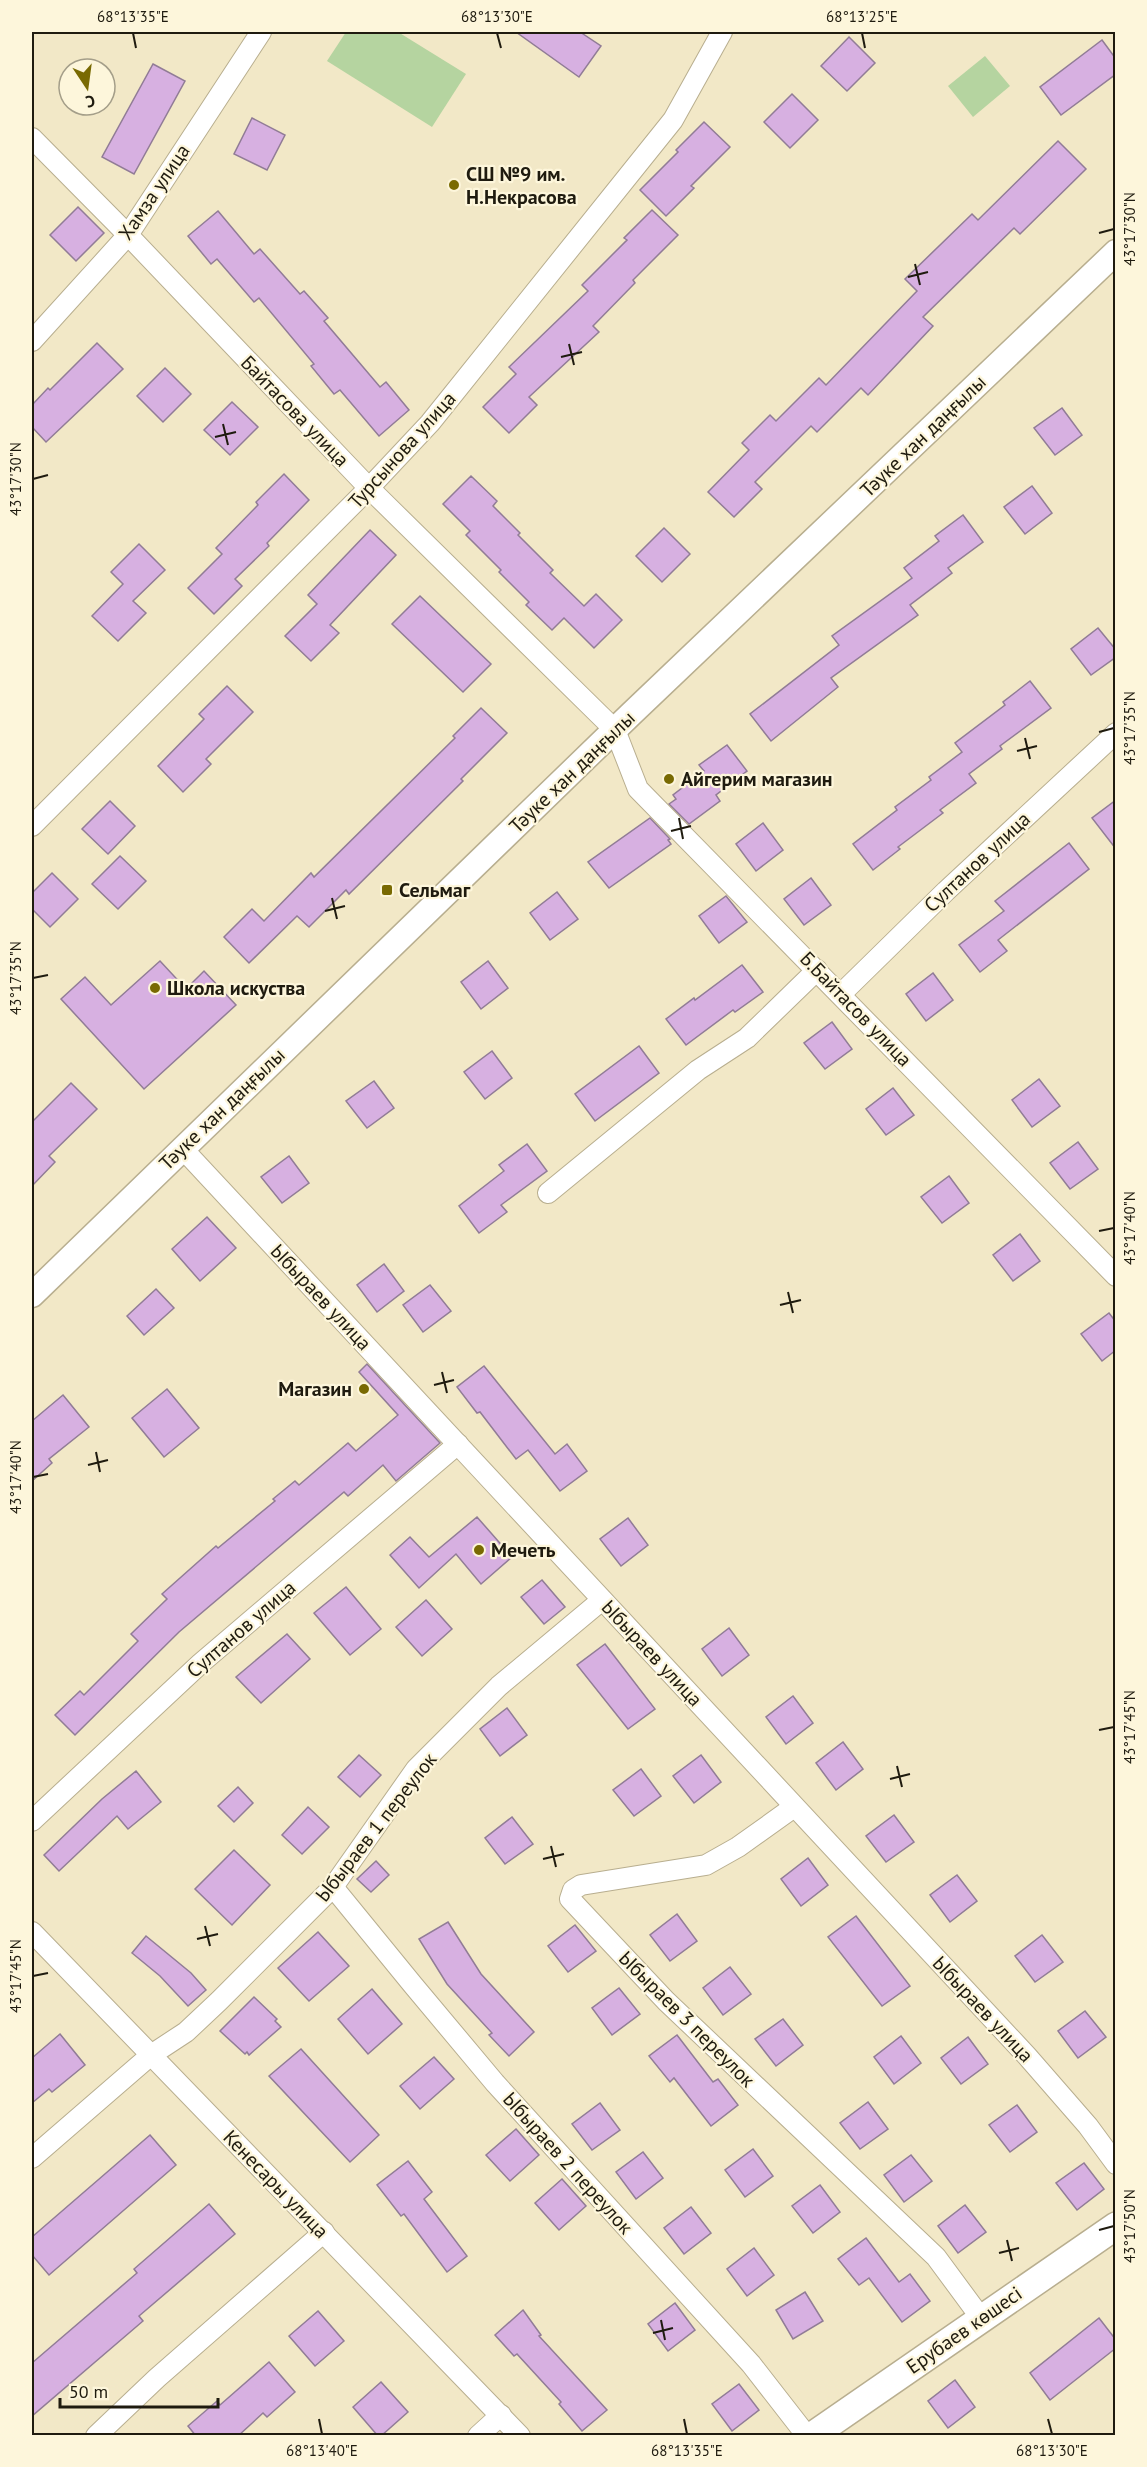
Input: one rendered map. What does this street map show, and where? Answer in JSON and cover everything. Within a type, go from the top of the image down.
[{"type":"main road","name":"Ерубаев көшесі","points":[[812,2436],[1116,2226]]},
{"type":"street","name":"Хамза улица","points":[[32,341],[128,235],[261,32]]},
{"type":"street","name":"Турсынова улица","points":[[32,826],[369,488],[437,414],[673,120],[722,32]]},
{"type":"street","name":"Байтасова улица","points":[[32,138],[128,235],[369,488],[615,730]]},
{"type":"street","name":"Тәуке хан даңғылы","points":[[32,1295],[615,730],[1116,252]]},
{"type":"street","name":"Б.Байтасов улица","points":[[615,730],[638,789],[1116,1276]]},
{"type":"street","name":"Султанов улица","points":[[841,994],[946,891],[1116,733]]},
{"type":"street","points":[[548,1192],[698,1070],[747,1038],[817,970]]},
{"type":"street","name":"Ыбыраев улица","points":[[182,1148],[1027,2056],[1088,2126],[1116,2164]]},
{"type":"street","name":"Султанов улица","points":[[32,1821],[201,1662],[458,1444]]},
{"type":"street","name":"Ыбыраев 1 переулок","points":[[32,2158],[151,2055],[186,2032],[333,1887],[416,1769],[498,1686],[602,1600]]},
{"type":"street","name":"Ыбыраев 3 переулок","points":[[794,1807],[738,1847],[706,1865],[581,1885],[573,1890],[570,1899],[666,2001],[936,2257],[981,2318]]},
{"type":"street","name":"Ыбыраев 2 переулок","points":[[333,1887],[495,2083],[751,2364],[807,2436]]},
{"type":"street","name":"Кенесары улица","points":[[32,1932],[520,2436]]},
{"type":"street","points":[[96,2436],[157,2378],[324,2232]]},
{"type":"street","points":[[478,2436],[501,2415]]},
{"type":"green space","points":[[346,32],[398,32],[466,74],[432,127],[327,61]]},
{"type":"green space","points":[[985,56],[1010,86],[973,117],[948,86]]},
{"type":"building","points":[[516,32],[580,32],[601,46],[579,77]]},
{"type":"building","points":[[849,37],[875,63],[847,91],[821,66]]},
{"type":"building","points":[[1102,40],[1116,59],[1116,74],[1061,115],[1040,87]]},
{"type":"building","points":[[153,64],[185,81],[134,174],[102,157]]},
{"type":"building","points":[[792,94],[818,120],[790,148],[764,122]]},
{"type":"building","points":[[252,118],[285,135],[267,170],[234,154]]},
{"type":"building","points":[[704,122],[730,147],[691,186],[694,188],[666,216],[640,190]]},
{"type":"building","points":[[1058,141],[1086,169],[1020,234],[1014,228],[923,317],[933,326],[868,395],[861,388],[817,432],[811,426],[755,482],[762,489],[734,517],[708,492],[749,450],[742,443],[770,415],[776,421],[819,378],[826,385],[917,291],[905,279],[972,214],[978,220]]},
{"type":"building","points":[[78,207],[104,233],[76,261],[50,235]]},
{"type":"building","points":[[652,210],[678,235],[633,280],[635,283],[593,326],[599,332],[529,397],[537,405],[509,433],[483,407],[516,374],[509,367],[588,291],[582,285],[627,240],[624,238]]},
{"type":"building","points":[[218,211],[254,254],[260,249],[300,294],[304,291],[328,318],[324,321],[380,387],[386,382],[409,410],[379,436],[340,390],[334,394],[311,366],[314,364],[259,298],[254,302],[217,259],[211,264],[188,236]]},
{"type":"building","points":[[97,343],[123,369],[46,442],[32,427],[32,405]]},
{"type":"building","points":[[165,368],[191,394],[163,422],[137,396]]},
{"type":"building","points":[[232,402],[258,427],[230,455],[204,430]]},
{"type":"building","points":[[1062,408],[1082,435],[1055,455],[1034,428]]},
{"type":"building","points":[[284,474],[309,500],[267,543],[269,546],[235,579],[242,586],[214,614],[188,588],[222,554],[216,548],[258,505],[256,502]]},
{"type":"building","points":[[471,476],[497,501],[493,506],[553,570],[550,573],[584,606],[596,594],[622,620],[594,648],[564,618],[552,630],[526,605],[529,602],[466,535],[470,531],[443,504]]},
{"type":"building","points":[[1032,486],[1052,513],[1025,534],[1004,507]]},
{"type":"building","points":[[963,515],[983,542],[948,568],[952,573],[910,605],[918,615],[831,678],[838,687],[771,741],[750,714],[839,645],[832,636],[912,578],[904,568],[939,541],[935,536]]},
{"type":"building","points":[[664,528],[690,554],[662,582],[636,556]]},
{"type":"building","points":[[370,530],[396,555],[330,625],[339,633],[311,661],[285,636],[317,604],[308,595]]},
{"type":"building","points":[[139,544],[165,570],[133,601],[146,613],[118,641],[92,616],[123,584],[111,572]]},
{"type":"building","points":[[420,596],[491,664],[463,692],[392,624]]},
{"type":"building","points":[[1098,628],[1116,650],[1116,657],[1091,675],[1071,649]]},
{"type":"building","points":[[1030,681],[1051,708],[1000,746],[1002,749],[969,774],[976,783],[940,810],[943,813],[898,847],[900,849],[873,870],[853,844],[897,810],[895,807],[931,780],[929,777],[962,752],[955,743],[1005,705],[1003,702]]},
{"type":"building","points":[[227,686],[253,712],[206,759],[211,764],[183,792],[158,766],[204,719],[199,714]]},
{"type":"building","points":[[481,708],[507,733],[461,779],[463,781],[349,894],[346,890],[309,927],[297,916],[249,963],[224,937],[252,909],[264,921],[311,873],[314,877],[455,738],[453,736]]},
{"type":"building","points":[[727,745],[747,771],[716,795],[720,801],[689,824],[669,804],[676,799],[673,795],[704,771],[699,765]]},
{"type":"building","points":[[1116,800],[1116,849],[1092,818]]},
{"type":"building","points":[[110,801],[135,826],[108,854],[82,829]]},
{"type":"building","points":[[650,818],[670,839],[668,840],[671,844],[609,888],[588,862]]},
{"type":"building","points":[[763,823],[783,850],[756,871],[736,844]]},
{"type":"building","points":[[1069,843],[1089,869],[998,940],[1007,951],[980,972],[959,945],[1004,911],[995,901]]},
{"type":"building","points":[[120,856],[146,881],[118,909],[92,884]]},
{"type":"building","points":[[52,873],[78,899],[50,927],[32,909],[32,893]]},
{"type":"building","points":[[811,878],[831,905],[804,925],[784,899]]},
{"type":"building","points":[[557,892],[578,919],[550,940],[530,913]]},
{"type":"building","points":[[726,896],[747,922],[719,943],[699,916]]},
{"type":"building","points":[[160,961],[186,989],[204,971],[236,1005],[144,1089],[61,999],[85,977],[111,1005]]},
{"type":"building","points":[[488,961],[508,988],[481,1009],[461,982]]},
{"type":"building","points":[[742,965],[763,992],[735,1012],[733,1010],[686,1045],[666,1019]]},
{"type":"building","points":[[933,973],[953,1000],[926,1021],[906,994]]},
{"type":"building","points":[[832,1022],[852,1049],[825,1069],[804,1043]]},
{"type":"building","points":[[639,1046],[659,1073],[595,1121],[575,1094]]},
{"type":"building","points":[[492,1051],[512,1078],[485,1099],[464,1072]]},
{"type":"building","points":[[1039,1079],[1060,1106],[1032,1127],[1012,1100]]},
{"type":"building","points":[[374,1081],[394,1108],[367,1128],[346,1101]]},
{"type":"building","points":[[71,1083],[97,1109],[49,1156],[55,1162],[32,1186],[32,1122]]},
{"type":"building","points":[[893,1088],[914,1115],[886,1135],[866,1109]]},
{"type":"building","points":[[1078,1142],[1098,1169],[1070,1189],[1050,1163]]},
{"type":"building","points":[[527,1144],[547,1171],[501,1205],[507,1212],[479,1233],[459,1206],[504,1171],[499,1165]]},
{"type":"building","points":[[289,1156],[309,1183],[282,1203],[261,1177]]},
{"type":"building","points":[[949,1176],[969,1203],[942,1223],[921,1197]]},
{"type":"building","points":[[207,1217],[236,1248],[200,1281],[172,1249]]},
{"type":"building","points":[[1020,1234],[1040,1261],[1013,1281],[993,1255]]},
{"type":"building","points":[[384,1264],[404,1291],[377,1312],[357,1285]]},
{"type":"building","points":[[430,1285],[451,1311],[423,1332],[403,1305]]},
{"type":"building","points":[[156,1289],[174,1308],[144,1335],[127,1316]]},
{"type":"building","points":[[1109,1313],[1116,1322],[1116,1350],[1102,1361],[1081,1334]]},
{"type":"building","points":[[367,1364],[440,1443],[396,1481],[383,1465],[348,1496],[344,1492],[179,1632],[75,1735],[55,1715],[80,1691],[84,1695],[138,1641],[131,1634],[167,1599],[162,1594],[216,1546],[218,1548],[275,1501],[273,1499],[295,1481],[299,1485],[348,1443],[356,1451],[398,1415],[359,1372]]},
{"type":"building","points":[[484,1366],[555,1454],[567,1444],[587,1471],[560,1491],[528,1450],[516,1459],[480,1412],[477,1413],[457,1387]]},
{"type":"building","points":[[167,1389],[199,1428],[164,1457],[132,1418]]},
{"type":"building","points":[[63,1395],[89,1427],[49,1459],[52,1463],[32,1481],[32,1421]]},
{"type":"building","points":[[477,1517],[512,1557],[481,1584],[456,1554],[419,1588],[390,1555],[410,1537],[429,1557]]},
{"type":"building","points":[[628,1518],[648,1545],[621,1566],[600,1539]]},
{"type":"building","points":[[542,1580],[565,1607],[544,1624],[521,1597]]},
{"type":"building","points":[[346,1587],[381,1629],[350,1655],[314,1613]]},
{"type":"building","points":[[426,1600],[452,1629],[422,1656],[396,1627]]},
{"type":"building","points":[[729,1628],[749,1655],[722,1676],[702,1649]]},
{"type":"building","points":[[287,1634],[310,1659],[261,1703],[236,1677]]},
{"type":"building","points":[[605,1644],[655,1709],[628,1729],[577,1665]]},
{"type":"building","points":[[793,1696],[813,1723],[786,1744],[766,1717]]},
{"type":"building","points":[[507,1708],[527,1735],[500,1756],[480,1729]]},
{"type":"building","points":[[843,1742],[863,1769],[836,1790],[816,1763]]},
{"type":"building","points":[[359,1755],[381,1775],[360,1797],[338,1777]]},
{"type":"building","points":[[701,1755],[721,1782],[694,1803],[673,1776]]},
{"type":"building","points":[[641,1769],[661,1796],[634,1816],[613,1790]]},
{"type":"building","points":[[136,1771],[161,1802],[128,1829],[117,1816],[59,1871],[44,1855],[102,1799]]},
{"type":"building","points":[[238,1787],[253,1803],[234,1822],[218,1806]]},
{"type":"building","points":[[308,1807],[329,1827],[302,1854],[282,1835]]},
{"type":"building","points":[[894,1815],[914,1842],[886,1862],[866,1836]]},
{"type":"building","points":[[512,1817],[533,1844],[505,1864],[485,1838]]},
{"type":"building","points":[[234,1850],[270,1885],[232,1925],[195,1889]]},
{"type":"building","points":[[808,1858],[828,1885],[801,1906],[781,1879]]},
{"type":"building","points":[[376,1861],[389,1875],[371,1892],[357,1879]]},
{"type":"building","points":[[957,1875],[977,1901],[950,1922],[930,1895]]},
{"type":"building","points":[[677,1914],[697,1941],[670,1961],[650,1935]]},
{"type":"building","points":[[856,1916],[910,1986],[882,2006],[828,1937]]},
{"type":"building","points":[[448,1922],[481,1974],[534,2032],[509,2056],[489,2035],[492,2033],[447,1984],[419,1939]]},
{"type":"building","points":[[575,1925],[596,1951],[568,1972],[548,1946]]},
{"type":"building","points":[[318,1932],[349,1966],[309,2001],[278,1968]]},
{"type":"building","points":[[1042,1935],[1063,1962],[1035,1982],[1015,1956]]},
{"type":"building","points":[[146,1936],[191,1973],[206,1990],[188,2006],[160,1976],[132,1953]]},
{"type":"building","points":[[730,1967],[751,1994],[723,2015],[703,1988]]},
{"type":"building","points":[[619,1988],[640,2014],[612,2035],[592,2008]]},
{"type":"building","points":[[372,1989],[402,2024],[368,2054],[338,2019]]},
{"type":"building","points":[[254,1997],[277,2019],[275,2021],[281,2027],[249,2055],[220,2031]]},
{"type":"building","points":[[1085,2011],[1106,2037],[1078,2058],[1058,2031]]},
{"type":"building","points":[[783,2019],[803,2045],[776,2066],[755,2039]]},
{"type":"building","points":[[60,2034],[85,2065],[52,2092],[49,2089],[32,2103],[32,2058]]},
{"type":"building","points":[[677,2035],[713,2082],[718,2079],[738,2105],[711,2126],[674,2078],[670,2082],[649,2056]]},
{"type":"building","points":[[901,2036],[921,2063],[894,2084],[874,2057]]},
{"type":"building","points":[[968,2037],[988,2064],[961,2084],[941,2058]]},
{"type":"building","points":[[301,2049],[379,2135],[350,2162],[269,2076]]},
{"type":"building","points":[[434,2057],[454,2079],[420,2109],[400,2086]]},
{"type":"building","points":[[868,2102],[888,2129],[860,2149],[840,2123]]},
{"type":"building","points":[[600,2103],[620,2130],[592,2150],[572,2124]]},
{"type":"building","points":[[1017,2105],[1037,2132],[1010,2152],[989,2125]]},
{"type":"building","points":[[516,2129],[539,2155],[510,2181],[486,2155]]},
{"type":"building","points":[[150,2135],[176,2165],[49,2275],[32,2255],[32,2237]]},
{"type":"building","points":[[753,2149],[773,2176],[745,2197],[725,2170]]},
{"type":"building","points":[[643,2152],[663,2178],[636,2199],[616,2172]]},
{"type":"building","points":[[911,2155],[932,2181],[904,2202],[884,2175]]},
{"type":"building","points":[[408,2161],[432,2192],[424,2199],[467,2256],[447,2272],[404,2214],[401,2216],[377,2185]]},
{"type":"building","points":[[1084,2163],[1104,2189],[1077,2210],[1056,2183]]},
{"type":"building","points":[[562,2179],[586,2206],[559,2230],[535,2203]]},
{"type":"building","points":[[820,2185],[840,2212],[813,2233],[792,2206]]},
{"type":"building","points":[[209,2204],[235,2234],[139,2316],[143,2321],[32,2416],[32,2363],[137,2273],[134,2269]]},
{"type":"building","points":[[965,2205],[986,2232],[958,2253],[938,2226]]},
{"type":"building","points":[[691,2207],[711,2233],[684,2254],[664,2228]]},
{"type":"building","points":[[866,2238],[899,2282],[910,2274],[930,2301],[902,2322],[869,2278],[859,2285],[838,2259]]},
{"type":"building","points":[[754,2248],[774,2275],[747,2296],[727,2269]]},
{"type":"building","points":[[805,2292],[823,2321],[793,2339],[776,2310]]},
{"type":"building","points":[[675,2303],[695,2330],[668,2351],[648,2324]]},
{"type":"building","points":[[523,2310],[541,2335],[539,2336],[607,2410],[582,2431],[559,2404],[561,2402],[517,2354],[514,2356],[495,2335]]},
{"type":"building","points":[[318,2311],[344,2341],[315,2366],[289,2336]]},
{"type":"building","points":[[1099,2318],[1116,2340],[1116,2348],[1050,2400],[1030,2373]]},
{"type":"building","points":[[269,2362],[295,2392],[267,2417],[263,2413],[238,2436],[196,2436],[188,2426],[217,2401],[220,2405]]},
{"type":"building","points":[[955,2380],[975,2407],[948,2428],[928,2401]]},
{"type":"building","points":[[381,2382],[408,2412],[381,2436],[378,2436],[353,2407]]},
{"type":"building","points":[[739,2384],[759,2410],[732,2431],[712,2404]]},
{"type":"place","name":"СШ №9 им. Н.Некрасова","points":[[454,185]]},
{"type":"place","name":"Айгерим магазин","points":[[669,779]]},
{"type":"place","name":"Сельмаг","points":[[387,890]]},
{"type":"place","name":"Школа искуства","points":[[155,988]]},
{"type":"place","name":"Магазин","points":[[364,1389]]},
{"type":"place","name":"Мечеть","points":[[479,1550]]}]
